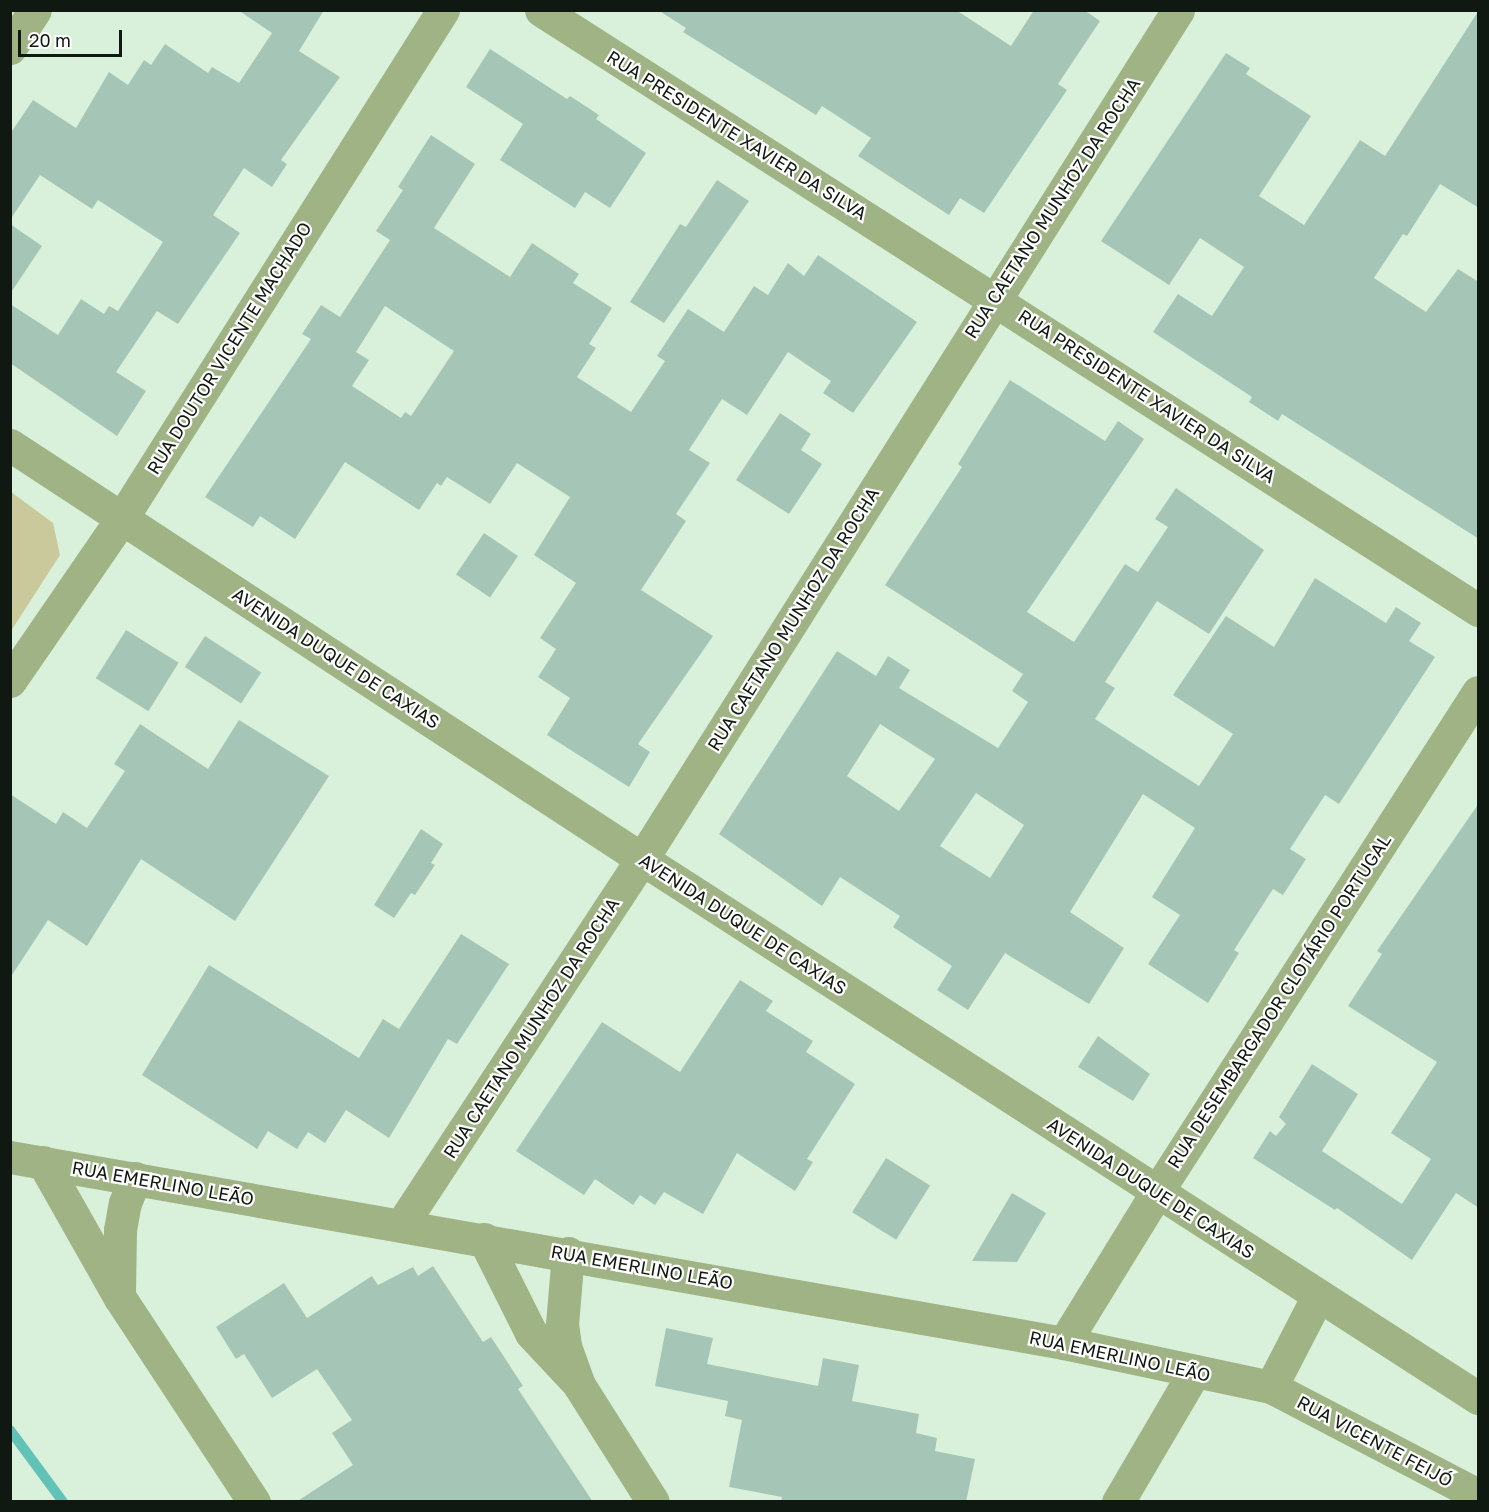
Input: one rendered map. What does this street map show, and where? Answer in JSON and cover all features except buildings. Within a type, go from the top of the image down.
[{"type":"street","points":[[10,48],[35,10]]},
{"type":"street","name":"RUA DOUTOR VICENTE MACHADO","points":[[10,681],[122,518],[443,10]]},
{"type":"street","name":"RUA PRESIDENTE XAVIER DA SILVA","points":[[541,10],[1479,610]]},
{"type":"street","name":"RUA CAETANO MUNHOZ DA ROCHA","points":[[402,1224],[642,859],[994,298],[1178,10]]},
{"type":"street","name":"AVENIDA DUQUE DE CAXIAS","points":[[10,445],[642,859],[1479,1398]]},
{"type":"street","name":"RUA DESEMBARGADOR CLOTÁRIO PORTUGAL","points":[[1065,1343],[1156,1192],[1479,692]]},
{"type":"street","name":"RUA EMERLINO LEÃO","points":[[10,1157],[568,1253],[1065,1343],[1271,1387]]},
{"type":"street","points":[[43,1162],[120,1299],[254,1502]]},
{"type":"street","points":[[120,1299],[120,1230],[125,1203],[135,1178]]},
{"type":"street","points":[[484,1239],[512,1301],[531,1333],[579,1385],[653,1502]]},
{"type":"street","points":[[568,1253],[562,1324],[579,1385]]},
{"type":"street","points":[[1271,1387],[1318,1296]]},
{"type":"street","points":[[1118,1502],[1195,1371]]},
{"type":"street","name":"RUA VICENTE FEIJÓ","points":[[1271,1387],[1479,1495]]},
{"type":"green space","points":[[11,492],[53,523],[60,555],[11,631]]},
{"type":"waterway","points":[[10,1430],[63,1502]]}]
